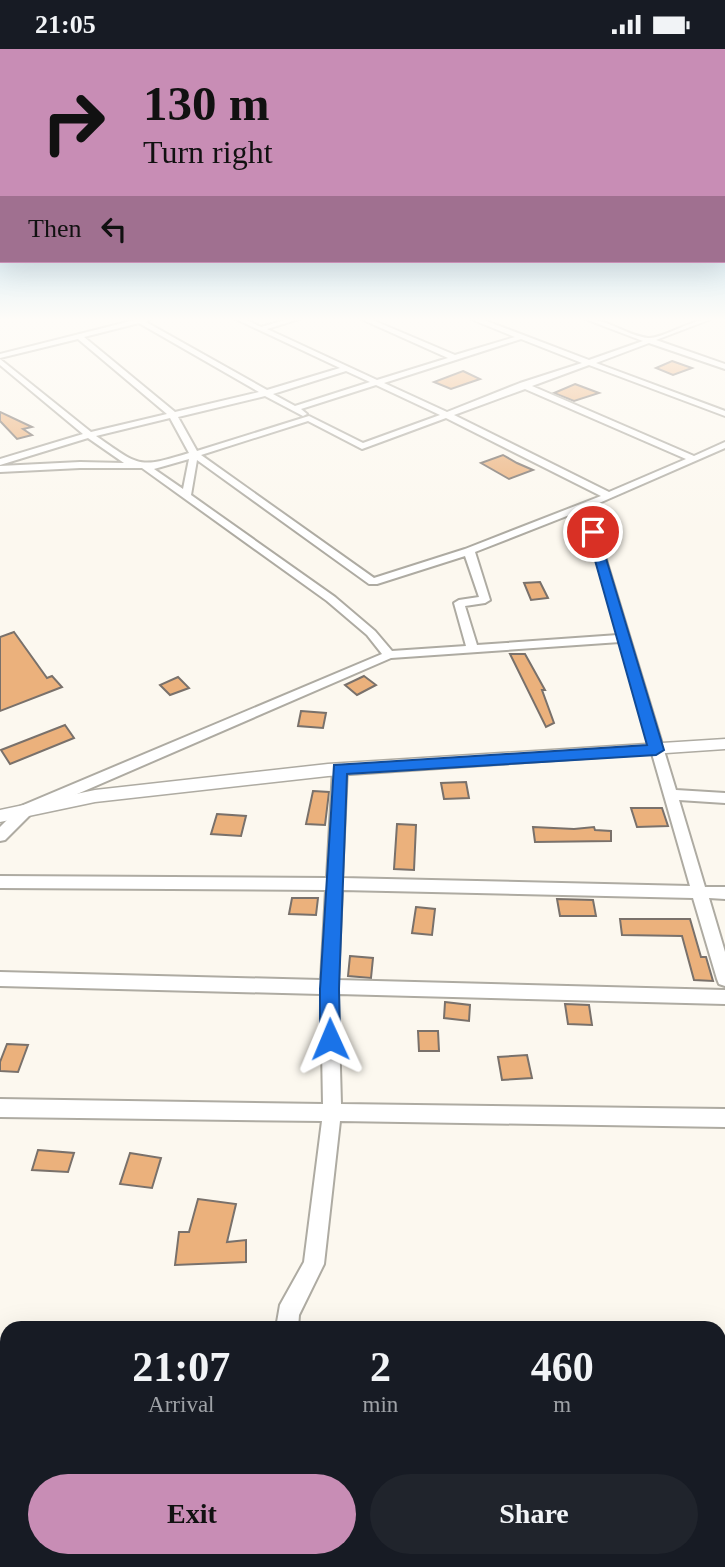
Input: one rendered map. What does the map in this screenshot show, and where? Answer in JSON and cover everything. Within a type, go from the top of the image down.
[{"type":"street","points":[[34,390],[89,435],[186,495],[331,599],[371,633],[388,655]]},
{"type":"street","points":[[143,390],[172,414],[194,454],[373,582],[469,551],[609,496],[725,445]]},
{"type":"street","points":[[258,390],[362,446],[511,390]]},
{"type":"street","points":[[0,462],[89,435],[275,390]]},
{"type":"street","points":[[294,409],[355,390]]},
{"type":"street","points":[[392,390],[609,496]]},
{"type":"street","points":[[534,390],[694,460]]},
{"type":"street","points":[[661,390],[725,414]]},
{"type":"street","points":[[0,469],[80,465],[157,466],[309,418]]},
{"type":"street","points":[[186,495],[194,454]]},
{"type":"street","points":[[585,505],[725,979]]},
{"type":"street","points":[[469,551],[485,600],[459,603],[472,648]]},
{"type":"street","points":[[0,836],[26,810],[388,655],[624,638]]},
{"type":"street","points":[[0,816],[95,796],[340,769],[725,744]]},
{"type":"street","points":[[287,1321],[288,1313],[314,1264],[332,1113],[329,989],[340,769]]},
{"type":"street","points":[[670,794],[725,798]]},
{"type":"street","points":[[0,882],[334,884],[725,893]]},
{"type":"street","points":[[0,979],[725,997]]},
{"type":"street","points":[[0,1108],[725,1118]]},
{"type":"building","points":[[561,390],[591,390],[599,393],[574,401],[554,393]]},
{"type":"building","points":[[0,412],[32,427],[23,429],[32,435],[17,439],[0,421]]},
{"type":"building","points":[[503,455],[533,470],[509,479],[481,463]]},
{"type":"building","points":[[540,582],[548,598],[531,600],[524,583]]},
{"type":"building","points":[[14,632],[47,678],[52,676],[62,687],[0,711],[0,637]]},
{"type":"building","points":[[510,654],[525,654],[545,690],[542,690],[554,723],[546,727]]},
{"type":"building","points":[[364,676],[376,685],[357,695],[345,685]]},
{"type":"building","points":[[178,677],[189,688],[170,695],[160,685]]},
{"type":"building","points":[[301,711],[326,713],[323,728],[298,726]]},
{"type":"building","points":[[65,725],[74,738],[10,764],[1,750]]},
{"type":"building","points":[[466,782],[469,798],[444,799],[441,783]]},
{"type":"building","points":[[313,791],[329,792],[325,825],[306,824]]},
{"type":"building","points":[[631,808],[662,808],[668,826],[637,827]]},
{"type":"building","points":[[217,814],[246,816],[241,836],[211,834]]},
{"type":"building","points":[[397,824],[416,825],[414,870],[394,869]]},
{"type":"building","points":[[533,827],[594,827],[595,830],[611,831],[611,841],[535,842]]},
{"type":"building","points":[[292,898],[318,898],[316,915],[289,914]]},
{"type":"building","points":[[557,899],[593,900],[596,916],[560,916]]},
{"type":"building","points":[[416,907],[435,909],[432,935],[412,933]]},
{"type":"building","points":[[620,919],[690,919],[701,957],[706,957],[713,981],[694,980],[682,936],[622,935]]},
{"type":"building","points":[[350,956],[373,958],[371,978],[348,976]]},
{"type":"building","points":[[445,1002],[470,1005],[469,1021],[444,1018]]},
{"type":"building","points":[[565,1004],[589,1005],[592,1025],[568,1024]]},
{"type":"building","points":[[418,1031],[438,1031],[439,1051],[419,1051]]},
{"type":"building","points":[[7,1044],[28,1045],[18,1072],[0,1071],[0,1062]]},
{"type":"building","points":[[527,1055],[532,1078],[502,1080],[498,1057]]},
{"type":"building","points":[[38,1150],[74,1153],[68,1172],[32,1170]]},
{"type":"building","points":[[130,1153],[161,1158],[152,1188],[120,1184]]},
{"type":"building","points":[[198,1199],[236,1204],[227,1242],[246,1240],[246,1262],[175,1265],[179,1232],[189,1232]]},
{"type":"route","points":[[330,1039],[329,989],[340,769],[656,750],[593,532]]}]
